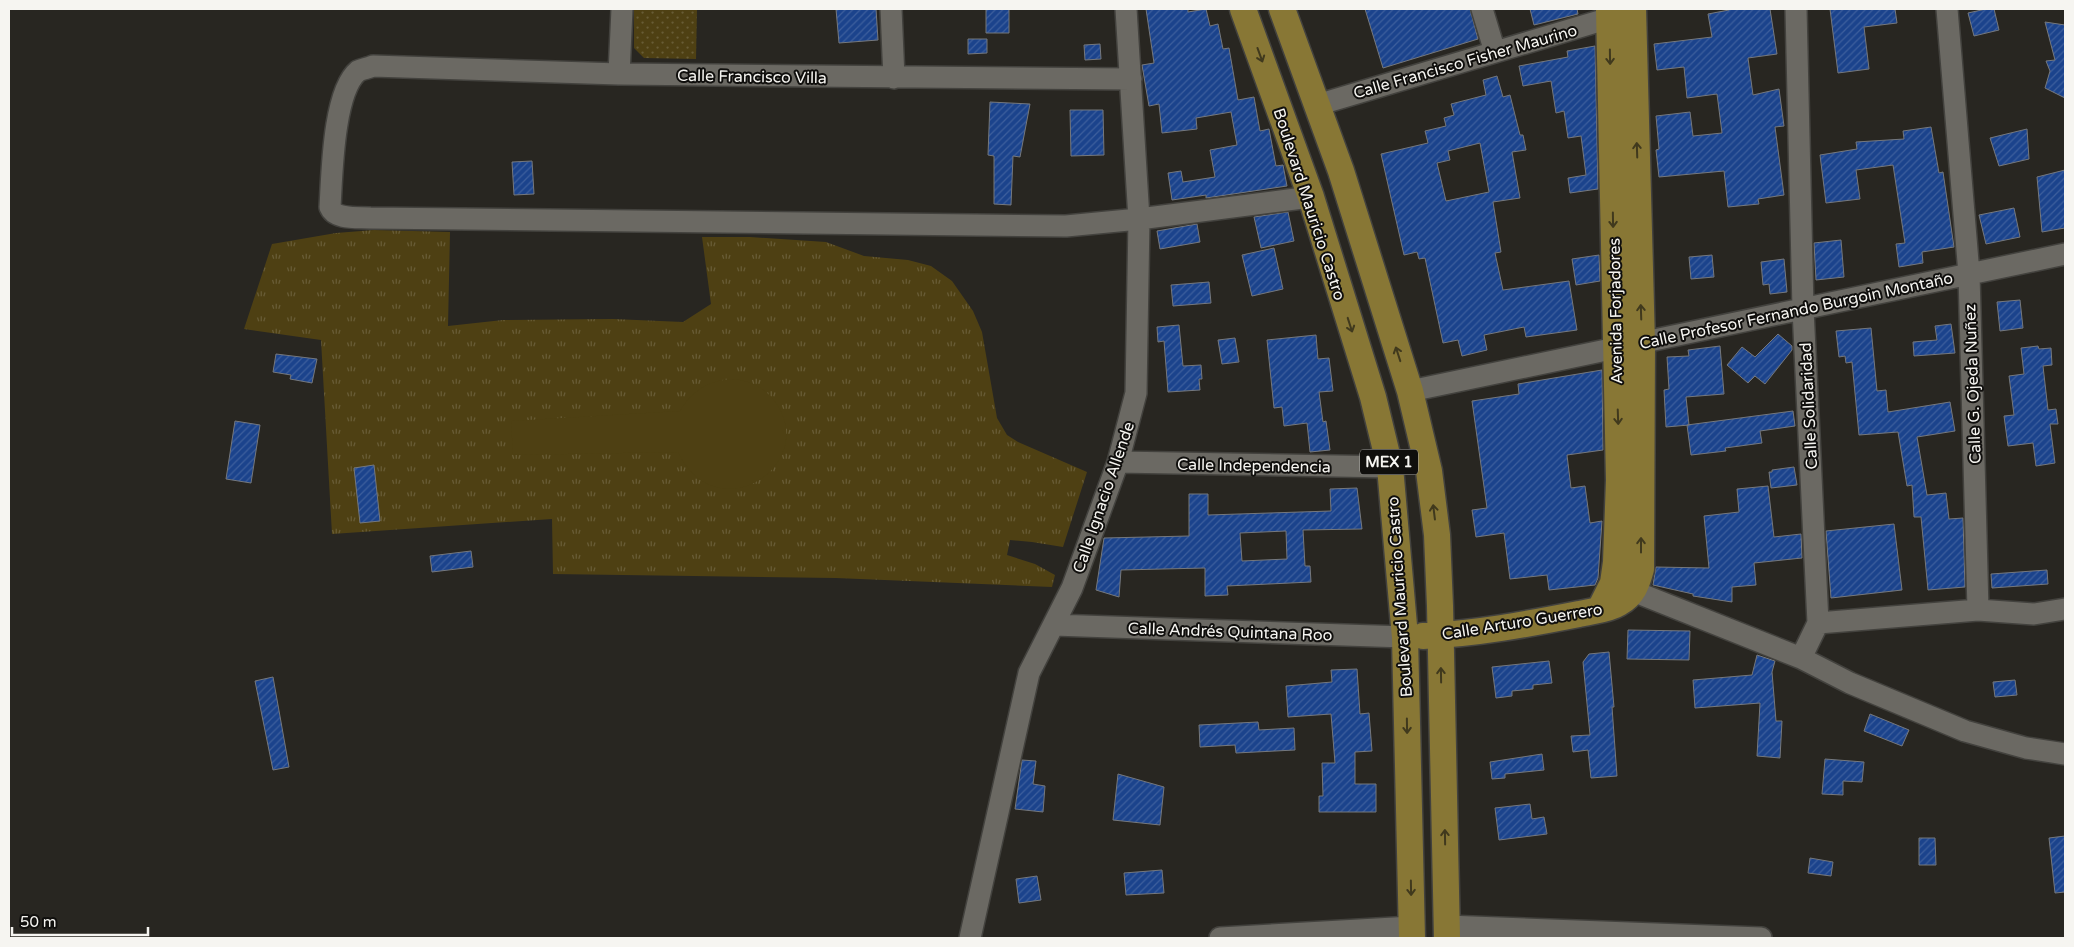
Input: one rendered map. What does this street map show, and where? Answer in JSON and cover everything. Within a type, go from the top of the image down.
[{"type":"main road","name":"Boulevard Mauricio Castro","points":[[1243,9],[1311,197],[1373,397],[1390,467],[1405,637],[1412,932]]},
{"type":"main road","name":"MEX 1","points":[[1282,9],[1341,171],[1410,391],[1429,471],[1437,535],[1446,932]]},
{"type":"main road","name":"Avenida Forjadores","points":[[1623,588],[1641,569],[1642,343],[1625,11]]},
{"type":"main road","name":"Avenida Forjadores","points":[[1623,588],[1616,562],[1619,480],[1616,347],[1625,11]]},
{"type":"main road","name":"Calle Arturo Guerrero","points":[[1405,637],[1440,635],[1521,624],[1600,610],[1619,604],[1623,588]]},
{"type":"street","points":[[619,74],[622,9]]},
{"type":"street","points":[[891,9],[894,78]]},
{"type":"street","name":"Calle Ignacio Allende","points":[[970,938],[1029,673],[1072,588],[1118,462],[1136,393],[1139,219],[1126,9]]},
{"type":"street","points":[[1482,9],[1495,52]]},
{"type":"street","name":"Calle Solidaridad","points":[[1796,9],[1803,309],[1818,623]]},
{"type":"street","name":"Calle G. Ojeda Nuñez","points":[[1947,9],[1969,274],[1978,610]]},
{"type":"street","name":"Calle Francisco Fisher Maurino","points":[[1317,105],[1625,11]]},
{"type":"street","name":"Calle Francisco Villa","points":[[1131,79],[619,74],[373,66],[359,71],[346,88],[338,117],[330,207],[338,215],[370,218],[1066,226],[1139,219]]},
{"type":"street","points":[[1139,219],[1311,197]]},
{"type":"street","name":"Calle Profesor Fernando Burgoin Montaño","points":[[1410,391],[2065,254]]},
{"type":"street","name":"Calle Independencia","points":[[1118,462],[1390,467]]},
{"type":"street","points":[[1623,588],[1801,658],[1850,683],[1965,731],[2026,748],[2065,754]]},
{"type":"street","points":[[1801,658],[1818,623],[1978,610],[2034,614],[2065,609]]},
{"type":"street","name":"Calle Andrés Quintana Roo","points":[[1054,625],[1405,637]]},
{"type":"street","points":[[1220,938],[1412,932]]},
{"type":"street","points":[[1446,932],[1761,938]]},
{"type":"green space","points":[[634,9],[697,9],[696,59],[644,58],[634,48]]},
{"type":"green space","points":[[374,230],[450,232],[448,326],[503,320],[613,319],[683,322],[711,304],[702,237],[750,237],[826,242],[864,256],[908,260],[931,266],[952,281],[973,311],[982,332],[997,418],[1007,435],[1018,442],[1087,472],[1063,547],[1010,540],[1007,555],[1035,564],[1055,575],[1052,587],[836,578],[553,574],[552,519],[332,534],[321,340],[244,329],[272,244],[336,233]]},
{"type":"green space","points":[[731,379],[751,383],[767,393],[776,403],[786,426],[784,448],[774,467],[757,481],[737,488],[715,487],[695,475],[678,452],[513,455],[511,421],[680,411],[689,398],[707,385]]},
{"type":"building","points":[[836,9],[876,9],[878,40],[839,43]]},
{"type":"building","points":[[986,9],[1009,9],[1009,33],[986,33]]},
{"type":"building","points":[[1146,9],[1188,9],[1188,12],[1206,9],[1210,26],[1218,24],[1223,49],[1229,48],[1238,100],[1254,97],[1260,131],[1269,129],[1276,166],[1283,165],[1287,186],[1206,198],[1206,195],[1172,200],[1168,173],[1181,171],[1183,182],[1215,177],[1210,150],[1237,145],[1231,112],[1196,118],[1197,129],[1162,133],[1159,104],[1149,106],[1142,65],[1154,63]]},
{"type":"building","points":[[1365,9],[1470,9],[1478,39],[1383,68]]},
{"type":"building","points":[[1530,9],[1577,9],[1578,14],[1534,25]]},
{"type":"building","points":[[1729,9],[1770,9],[1777,54],[1748,58],[1753,95],[1779,89],[1784,126],[1775,127],[1784,195],[1758,199],[1759,204],[1728,207],[1724,171],[1659,177],[1656,150],[1659,149],[1656,116],[1690,112],[1693,136],[1722,133],[1717,94],[1687,98],[1684,67],[1657,70],[1654,44],[1712,37],[1708,14]]},
{"type":"building","points":[[1830,9],[1895,9],[1897,23],[1864,27],[1869,69],[1838,73]]},
{"type":"building","points":[[1994,9],[1999,30],[1974,36],[1968,13]]},
{"type":"building","points":[[2045,22],[2065,25],[2065,98],[2045,88],[2050,71],[2046,61],[2055,60]]},
{"type":"building","points":[[968,39],[987,39],[987,53],[968,54]]},
{"type":"building","points":[[1100,44],[1101,59],[1085,60],[1084,45]]},
{"type":"building","points":[[1595,46],[1598,189],[1570,193],[1568,178],[1586,175],[1581,136],[1568,138],[1564,111],[1556,113],[1551,81],[1523,86],[1519,66],[1568,57],[1567,51]]},
{"type":"building","points":[[1497,76],[1503,97],[1510,95],[1520,135],[1523,135],[1526,150],[1512,152],[1520,198],[1493,202],[1501,252],[1495,253],[1503,290],[1569,281],[1577,330],[1526,337],[1524,327],[1484,335],[1487,350],[1462,356],[1458,340],[1443,343],[1425,258],[1419,259],[1417,252],[1404,255],[1381,154],[1428,143],[1425,131],[1446,126],[1444,118],[1454,115],[1451,104],[1486,95],[1483,80]],"holes":[[[1480,143],[1489,192],[1446,201],[1437,163],[1450,160],[1448,151]]]},
{"type":"building","points":[[990,102],[1030,104],[1020,157],[1013,156],[1011,205],[994,204],[994,156],[988,155]]},
{"type":"building","points":[[1070,110],[1103,110],[1104,155],[1071,156]]},
{"type":"building","points":[[1931,127],[1939,173],[1943,172],[1954,247],[1922,252],[1923,263],[1899,267],[1896,244],[1905,243],[1893,165],[1856,170],[1860,199],[1826,203],[1820,155],[1857,149],[1856,142],[1904,139],[1903,131]]},
{"type":"building","points":[[2027,129],[2029,159],[1999,166],[1990,138]]},
{"type":"building","points":[[532,161],[534,194],[514,195],[512,162]]},
{"type":"building","points":[[2065,170],[2065,228],[2042,232],[2037,177]]},
{"type":"building","points":[[2014,208],[2020,237],[1986,244],[1979,215]]},
{"type":"building","points":[[1288,212],[1294,241],[1261,248],[1254,217]]},
{"type":"building","points":[[1197,224],[1200,242],[1160,249],[1157,231]]},
{"type":"building","points":[[1841,240],[1844,277],[1816,280],[1814,243]]},
{"type":"building","points":[[1274,248],[1283,289],[1252,296],[1242,255]]},
{"type":"building","points":[[1599,255],[1600,281],[1576,285],[1572,259]]},
{"type":"building","points":[[1712,255],[1714,277],[1691,279],[1689,257]]},
{"type":"building","points":[[1784,259],[1787,292],[1770,294],[1769,284],[1763,285],[1761,262]]},
{"type":"building","points":[[1209,282],[1211,303],[1173,306],[1171,285]]},
{"type":"building","points":[[2020,300],[2023,328],[2000,331],[1997,302]]},
{"type":"building","points":[[1951,324],[1955,353],[1914,356],[1913,342],[1937,340],[1935,326]]},
{"type":"building","points":[[1179,325],[1183,366],[1201,365],[1202,379],[1199,379],[1200,390],[1168,392],[1164,341],[1158,342],[1157,327]]},
{"type":"building","points":[[1871,328],[1877,391],[1886,390],[1888,412],[1950,402],[1955,431],[1917,437],[1927,495],[1946,493],[1949,519],[1963,518],[1965,587],[1928,590],[1921,517],[1914,517],[1912,485],[1907,486],[1898,432],[1859,435],[1852,362],[1846,363],[1845,356],[1839,357],[1836,331]]},
{"type":"building","points":[[1778,334],[1792,346],[1792,350],[1765,384],[1755,376],[1748,383],[1727,365],[1742,347],[1755,357]]},
{"type":"building","points":[[1316,335],[1318,359],[1329,358],[1333,391],[1319,392],[1323,422],[1326,421],[1330,450],[1310,452],[1307,423],[1284,426],[1282,407],[1274,408],[1267,340]]},
{"type":"building","points":[[1235,338],[1239,362],[1222,364],[1218,340]]},
{"type":"building","points":[[1720,346],[1724,394],[1686,397],[1689,425],[1666,427],[1664,390],[1669,389],[1667,357],[1689,356],[1688,350]]},
{"type":"building","points":[[2038,346],[2039,349],[2051,348],[2052,365],[2043,366],[2048,410],[2056,409],[2058,424],[2050,424],[2055,463],[2036,466],[2033,443],[2008,446],[2004,416],[2014,415],[2009,376],[2024,374],[2021,348]]},
{"type":"building","points":[[276,354],[317,359],[312,383],[290,379],[291,375],[273,372]]},
{"type":"building","points":[[1602,370],[1603,450],[1567,455],[1571,488],[1585,486],[1590,523],[1602,521],[1598,578],[1595,585],[1549,590],[1547,575],[1510,579],[1504,533],[1476,537],[1472,510],[1487,508],[1472,401],[1519,394],[1518,384]]},
{"type":"building","points":[[1793,411],[1795,426],[1760,431],[1762,443],[1725,448],[1726,451],[1691,455],[1687,425]]},
{"type":"building","points":[[235,421],[260,425],[251,483],[226,479]]},
{"type":"building","points":[[374,465],[380,521],[360,523],[354,468]]},
{"type":"building","points":[[1794,467],[1797,485],[1771,488],[1769,472]]},
{"type":"building","points":[[1768,486],[1774,537],[1801,534],[1802,558],[1754,563],[1756,585],[1732,587],[1732,602],[1693,596],[1693,594],[1653,585],[1656,567],[1709,568],[1704,516],[1739,512],[1737,489]]},
{"type":"building","points":[[1357,488],[1362,529],[1303,530],[1305,566],[1310,566],[1311,582],[1227,586],[1228,595],[1205,596],[1205,568],[1121,570],[1119,597],[1096,590],[1104,538],[1189,536],[1189,494],[1208,494],[1208,515],[1331,511],[1330,489]],"holes":[[[1286,531],[1287,559],[1242,561],[1240,533]]]},
{"type":"building","points":[[1894,524],[1902,590],[1831,598],[1826,531]]},
{"type":"building","points":[[471,551],[473,567],[432,572],[430,556]]},
{"type":"building","points":[[2047,570],[2048,584],[1992,588],[1991,574]]},
{"type":"building","points":[[1628,630],[1690,631],[1689,660],[1627,659]]},
{"type":"building","points":[[1609,652],[1617,776],[1591,778],[1588,750],[1573,752],[1571,736],[1590,735],[1583,662],[1589,654]]},
{"type":"building","points":[[1757,655],[1775,661],[1772,672],[1776,721],[1782,721],[1780,758],[1757,756],[1760,703],[1695,708],[1693,680],[1752,675]]},
{"type":"building","points":[[1549,661],[1552,683],[1533,685],[1533,689],[1512,691],[1512,696],[1496,698],[1492,667]]},
{"type":"building","points":[[1357,669],[1360,714],[1369,713],[1372,751],[1355,752],[1355,784],[1376,784],[1376,812],[1319,812],[1319,796],[1323,796],[1322,763],[1335,763],[1331,714],[1288,717],[1286,686],[1332,682],[1331,670]]},
{"type":"building","points":[[273,677],[289,767],[273,770],[255,681]]},
{"type":"building","points":[[2015,680],[2017,695],[1995,697],[1993,682]]},
{"type":"building","points":[[1870,714],[1909,730],[1902,746],[1864,731]]},
{"type":"building","points":[[1258,722],[1259,730],[1294,728],[1295,750],[1236,753],[1235,745],[1200,747],[1199,725]]},
{"type":"building","points":[[1542,754],[1544,770],[1505,774],[1505,778],[1492,779],[1490,762]]},
{"type":"building","points":[[1825,759],[1864,762],[1862,782],[1843,781],[1843,795],[1822,794]]},
{"type":"building","points":[[1022,760],[1036,761],[1033,784],[1045,786],[1043,812],[1015,809]]},
{"type":"building","points":[[1118,774],[1164,787],[1160,825],[1113,820]]},
{"type":"building","points":[[1530,804],[1532,819],[1544,817],[1547,834],[1499,840],[1495,808]]},
{"type":"building","points":[[2065,836],[2065,892],[2055,893],[2049,838]]},
{"type":"building","points":[[1919,838],[1935,838],[1936,865],[1919,865]]},
{"type":"building","points":[[1810,858],[1833,862],[1831,876],[1808,873]]},
{"type":"building","points":[[1162,870],[1164,893],[1126,895],[1124,873]]},
{"type":"building","points":[[1037,876],[1041,900],[1019,903],[1016,879]]}]
